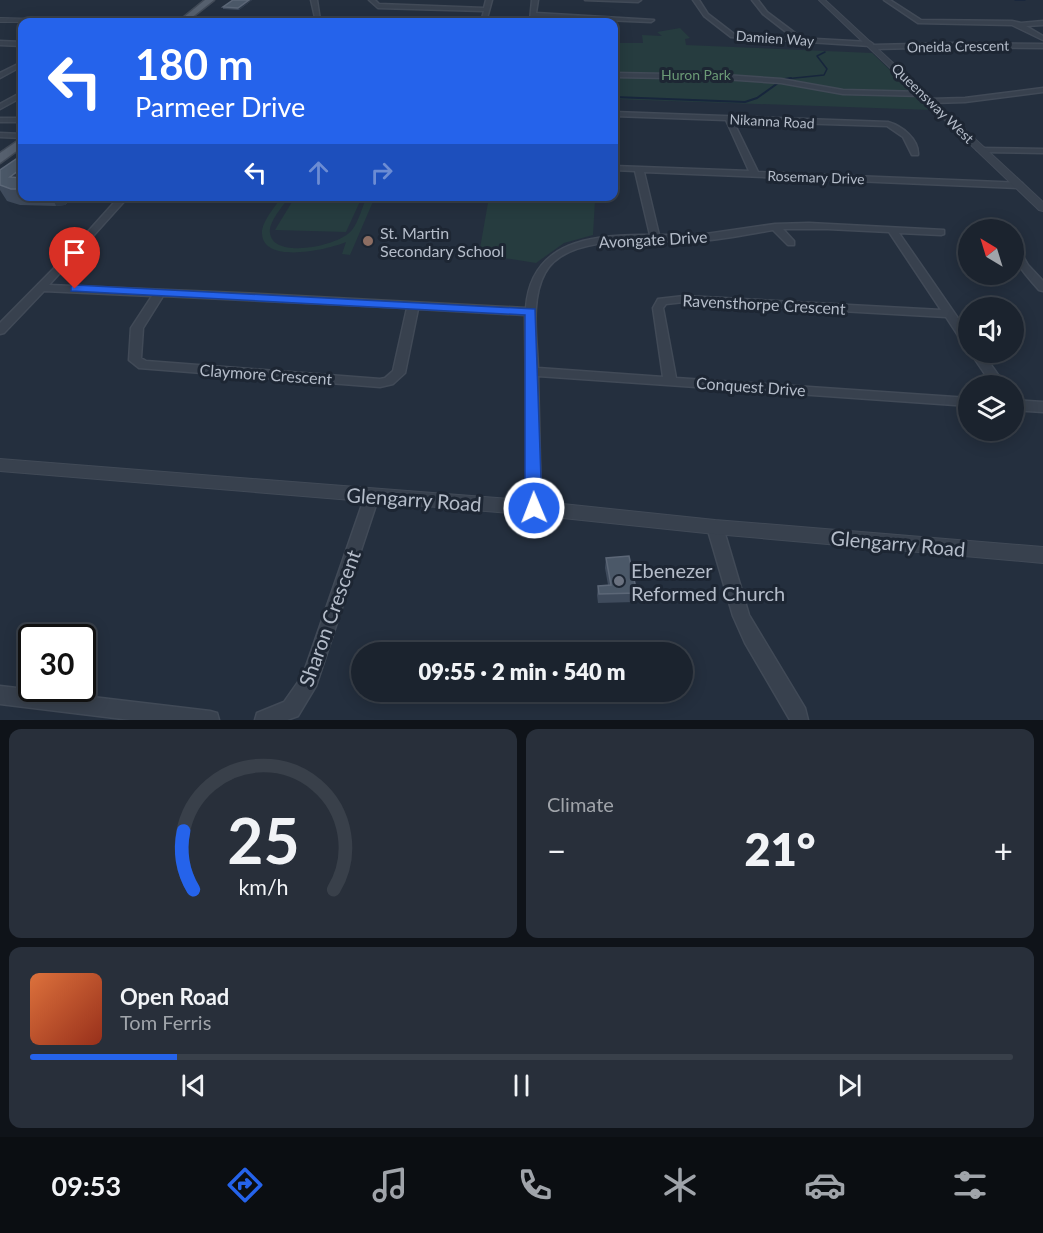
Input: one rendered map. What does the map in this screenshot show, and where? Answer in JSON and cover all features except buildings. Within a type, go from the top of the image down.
[{"type":"main road","points":[[187,18],[210,0]]},
{"type":"main road","points":[[0,159],[18,145]]},
{"type":"street","points":[[314,0],[317,18]]},
{"type":"street","points":[[372,0],[378,6],[486,10]]},
{"type":"street","points":[[485,18],[489,0]]},
{"type":"street","points":[[535,0],[538,18]]},
{"type":"street","points":[[535,18],[541,0]]},
{"type":"street","points":[[588,0],[639,0]]},
{"type":"street","name":"Damien Way","points":[[696,0],[706,15],[733,36],[872,45]]},
{"type":"street","points":[[755,0],[765,13],[793,34],[795,40]]},
{"type":"street","name":"Queensway West","points":[[822,0],[1043,208]]},
{"type":"street","name":"Oneida Crescent","points":[[887,0],[922,22],[1020,25],[1043,38]]},
{"type":"street","points":[[537,15],[605,18]]},
{"type":"street","points":[[618,19],[651,20]]},
{"type":"street","points":[[0,20],[18,20]]},
{"type":"street","points":[[1020,25],[1043,23]]},
{"type":"street","points":[[1,44],[18,43]]},
{"type":"street","name":"Oneida Crescent","points":[[872,45],[1043,46]]},
{"type":"street","points":[[0,76],[18,66]]},
{"type":"street","points":[[618,75],[724,77],[781,81],[843,92],[924,94]]},
{"type":"street","points":[[931,101],[958,101],[1043,90]]},
{"type":"street","points":[[0,107],[18,96]]},
{"type":"street","name":"Nikanna Road","points":[[618,114],[888,124],[898,128],[914,146],[915,153]]},
{"type":"street","points":[[729,119],[755,174]]},
{"type":"street","points":[[0,120],[18,120]]},
{"type":"street","points":[[0,135],[18,136]]},
{"type":"street","points":[[981,150],[1043,151]]},
{"type":"street","name":"Rosemary Drive","points":[[618,168],[1019,185]]},
{"type":"street","points":[[639,169],[655,237]]},
{"type":"street","points":[[0,330],[120,201]]},
{"type":"street","name":"Avongate Drive","points":[[534,508],[531,312],[535,280],[543,268],[557,256],[594,242],[655,237],[700,237],[775,227],[807,226],[941,232]]},
{"type":"street","points":[[775,227],[791,243]]},
{"type":"street","points":[[893,230],[958,328]]},
{"type":"street","points":[[1024,266],[1043,288]]},
{"type":"street","points":[[40,288],[531,312]]},
{"type":"street","name":"Claymore Crescent","points":[[159,294],[137,328],[135,360],[143,365],[380,383],[389,381],[399,373],[413,306]]},
{"type":"street","name":"Ravensthorpe Crescent","points":[[670,380],[658,308],[662,302],[684,299],[948,314]]},
{"type":"street","name":"Conquest Drive","points":[[533,372],[958,401]]},
{"type":"street","points":[[1024,406],[1043,407]]},
{"type":"street","name":"Glengarry Road","points":[[0,465],[534,508],[715,527],[1043,555]]},
{"type":"street","name":"Sharon Crescent","points":[[264,720],[291,709],[310,680],[372,496]]},
{"type":"street","points":[[715,527],[741,616],[799,720]]},
{"type":"street","points":[[0,695],[210,720]]},
{"type":"green space","name":"Huron Park","points":[[680,28],[690,38],[685,39],[686,45],[872,53],[932,110],[618,99],[618,43],[643,43],[642,35],[662,36],[657,32]]},
{"type":"green space","points":[[278,201],[286,201],[274,219],[270,233],[274,241],[282,246],[308,248],[345,236],[352,230],[365,201],[373,201],[350,255],[342,254],[346,242],[313,251],[285,252],[274,249],[266,244],[262,234],[269,214]]},
{"type":"green space","points":[[293,201],[360,201],[346,232],[275,230]]},
{"type":"green space","points":[[488,201],[595,201],[593,235],[564,243],[536,263],[479,254]]},
{"type":"waterway","points":[[1015,0],[1025,0]]},
{"type":"waterway","points":[[791,78],[785,79],[824,75],[827,69],[817,56],[825,52]]},
{"type":"waterway","points":[[618,97],[745,102],[757,98],[778,83]]},
{"type":"place","name":"St. Martin Secondary School","points":[[368,241]]},
{"type":"place","name":"Ebenezer Reformed Church","points":[[619,581]]},
{"type":"route","points":[[75,289],[531,312],[534,508]]}]
